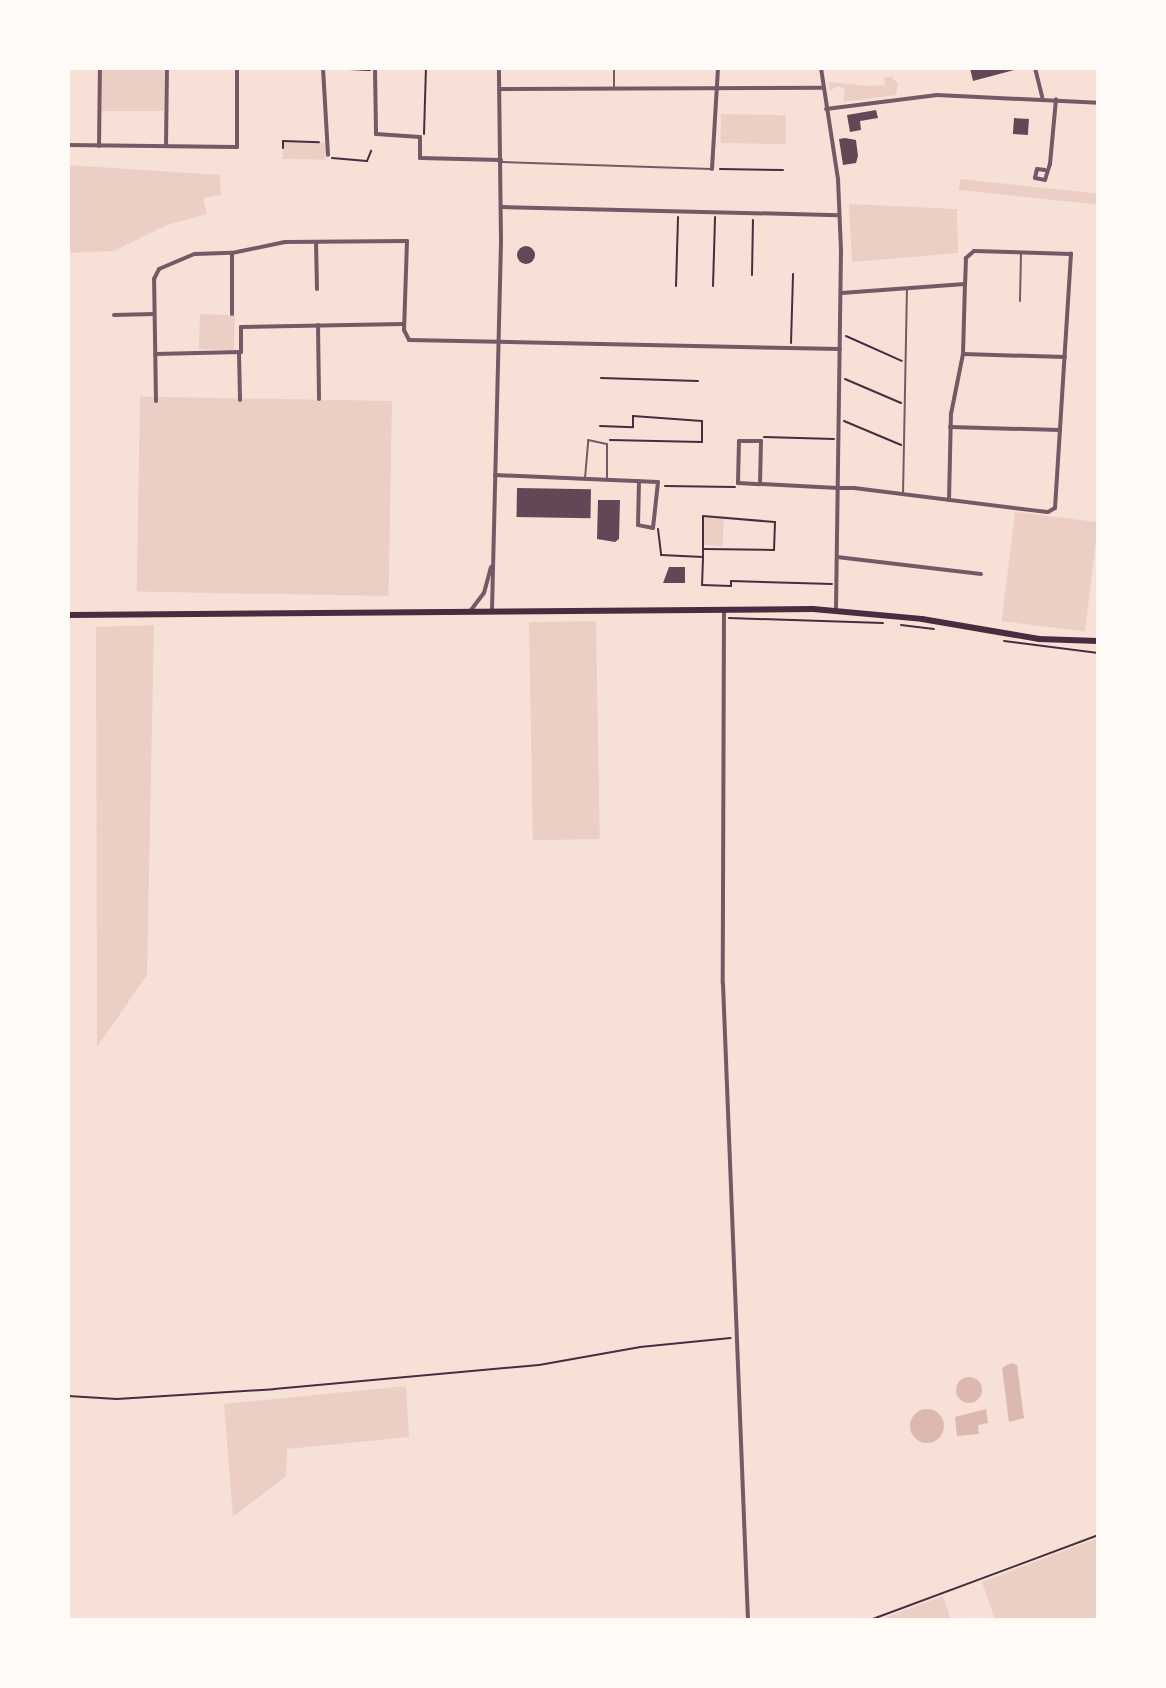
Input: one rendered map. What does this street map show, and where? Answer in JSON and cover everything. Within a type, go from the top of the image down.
[{"type":"main road","points":[[68,615],[471,610],[836,611],[1012,634],[1098,641]]},
{"type":"street","points":[[99,146],[100,68]]},
{"type":"street","points":[[166,146],[167,68]]},
{"type":"street","points":[[68,145],[237,147],[237,68]]},
{"type":"street","points":[[323,68],[328,155]]},
{"type":"street","points":[[492,610],[502,207],[499,68]]},
{"type":"street","points":[[712,169],[718,68]]},
{"type":"street","points":[[821,68],[839,215],[841,334],[836,611]]},
{"type":"street","points":[[1035,68],[1042,98]]},
{"type":"street","points":[[375,69],[374,131],[384,137],[420,137],[420,158],[501,161]]},
{"type":"street","points":[[500,89],[823,88]]},
{"type":"street","points":[[826,109],[937,95],[1098,103]]},
{"type":"street","points":[[1045,170],[1056,99]]},
{"type":"street","points":[[502,207],[839,215]]},
{"type":"street","points":[[156,401],[154,314],[159,269],[195,254],[232,253],[316,242],[407,241],[404,324],[409,340],[498,339],[840,349]]},
{"type":"street","points":[[316,242],[317,289]]},
{"type":"street","points":[[232,253],[232,314]]},
{"type":"street","points":[[760,484],[761,441],[739,441],[738,483],[838,488],[949,500],[1052,511],[1071,254],[969,253],[963,354],[950,427],[949,500]]},
{"type":"street","points":[[841,293],[965,284]]},
{"type":"street","points":[[114,315],[154,314]]},
{"type":"street","points":[[240,400],[241,327],[404,324]]},
{"type":"street","points":[[318,325],[319,399]]},
{"type":"street","points":[[155,354],[239,352]]},
{"type":"street","points":[[963,354],[1065,357]]},
{"type":"street","points":[[950,427],[1060,430]]},
{"type":"street","points":[[494,475],[639,481],[658,482],[653,528],[638,525],[639,481]]},
{"type":"street","points":[[837,557],[981,574]]},
{"type":"street","points":[[471,610],[484,593],[493,561]]},
{"type":"street","points":[[724,609],[723,984],[748,1620]]},
{"type":"lane","points":[[614,68],[614,88]]},
{"type":"lane","points":[[501,161],[712,169]]},
{"type":"lane","points":[[1020,301],[1021,252]]},
{"type":"lane","points":[[903,495],[907,288]]},
{"type":"lane","points":[[585,479],[586,444],[604,440],[607,480]]},
{"type":"path","points":[[323,68],[375,69]]},
{"type":"path","points":[[420,137],[425,133],[426,68]]},
{"type":"path","points":[[283,148],[283,141],[329,142]]},
{"type":"path","points":[[328,155],[367,161],[371,151]]},
{"type":"path","points":[[712,169],[783,170]]},
{"type":"path","points":[[676,286],[678,211]]},
{"type":"path","points":[[713,286],[716,212]]},
{"type":"path","points":[[752,275],[753,213]]},
{"type":"path","points":[[791,348],[793,274]]},
{"type":"path","points":[[841,334],[905,363]]},
{"type":"path","points":[[840,377],[905,404]]},
{"type":"path","points":[[601,378],[698,381]]},
{"type":"path","points":[[600,426],[633,427],[633,416],[702,421],[702,442],[604,440]]},
{"type":"path","points":[[839,419],[904,447]]},
{"type":"path","points":[[761,441],[839,440]]},
{"type":"path","points":[[658,482],[734,488],[738,483]]},
{"type":"path","points":[[703,549],[774,550],[775,522],[703,516],[702,585],[731,586],[731,581],[837,584]]},
{"type":"path","points":[[653,528],[661,530],[661,555],[703,557]]},
{"type":"path","points":[[724,618],[846,621],[942,630]]},
{"type":"path","points":[[998,640],[1098,653]]},
{"type":"path","points":[[68,1396],[117,1399],[274,1389],[539,1365],[640,1347],[737,1337]]},
{"type":"path","points":[[870,1620],[1098,1535]]},
{"type":"shaded area","points":[[102,68],[164,68],[164,111],[102,111]]},
{"type":"shaded area","points":[[891,77],[898,83],[896,95],[843,102],[845,89],[837,86],[830,91],[829,82],[885,85],[884,78]]},
{"type":"shaded area","points":[[721,114],[786,115],[785,144],[720,143]]},
{"type":"shaded area","points":[[283,142],[326,143],[326,160],[283,159]]},
{"type":"shaded area","points":[[68,165],[220,175],[221,195],[203,198],[207,214],[167,225],[114,251],[68,253]]},
{"type":"shaded area","points":[[960,179],[1098,194],[1097,204],[959,190]]},
{"type":"shaded area","points":[[849,204],[957,209],[958,253],[852,262]]},
{"type":"shaded area","points":[[200,314],[235,315],[234,350],[199,349]]},
{"type":"shaded area","points":[[140,397],[392,401],[389,596],[137,592]]},
{"type":"shaded area","points":[[1015,512],[1098,522],[1085,631],[1002,621]]},
{"type":"shaded area","points":[[704,517],[724,518],[723,546],[703,545]]},
{"type":"shaded area","points":[[596,621],[600,839],[533,840],[529,622]]},
{"type":"shaded area","points":[[154,625],[147,975],[97,1047],[96,627]]},
{"type":"shaded area","points":[[1011,1363],[1017,1365],[1024,1418],[1009,1422],[1002,1368]]},
{"type":"shaded area","points":[[969,1377],[978,1381],[982,1390],[978,1399],[969,1403],[960,1399],[956,1390],[960,1381]]},
{"type":"shaded area","points":[[406,1386],[409,1437],[287,1449],[286,1476],[233,1517],[224,1404]]},
{"type":"shaded area","points":[[927,1409],[939,1414],[944,1426],[939,1438],[927,1443],[915,1438],[910,1426],[915,1414]]},
{"type":"shaded area","points":[[986,1409],[988,1423],[978,1425],[979,1434],[957,1436],[955,1417]]},
{"type":"shaded area","points":[[1098,1538],[1098,1620],[995,1620],[982,1582]]},
{"type":"shaded area","points":[[943,1596],[951,1620],[879,1620]]},
{"type":"building","points":[[970,68],[1018,68],[1018,69],[973,81]]},
{"type":"building","points":[[876,110],[878,118],[860,121],[861,130],[850,132],[847,115]]},
{"type":"building","points":[[1014,118],[1029,119],[1028,135],[1013,134]]},
{"type":"building","points":[[839,139],[856,140],[856,163],[843,165]]},
{"type":"building","points":[[526,246],[535,255],[526,264],[517,255]]},
{"type":"building","points":[[517,488],[591,489],[590,518],[516,517]]},
{"type":"building","points":[[598,500],[620,500],[619,539],[615,542],[597,539]]},
{"type":"building","points":[[669,567],[685,567],[685,583],[663,583]]}]
